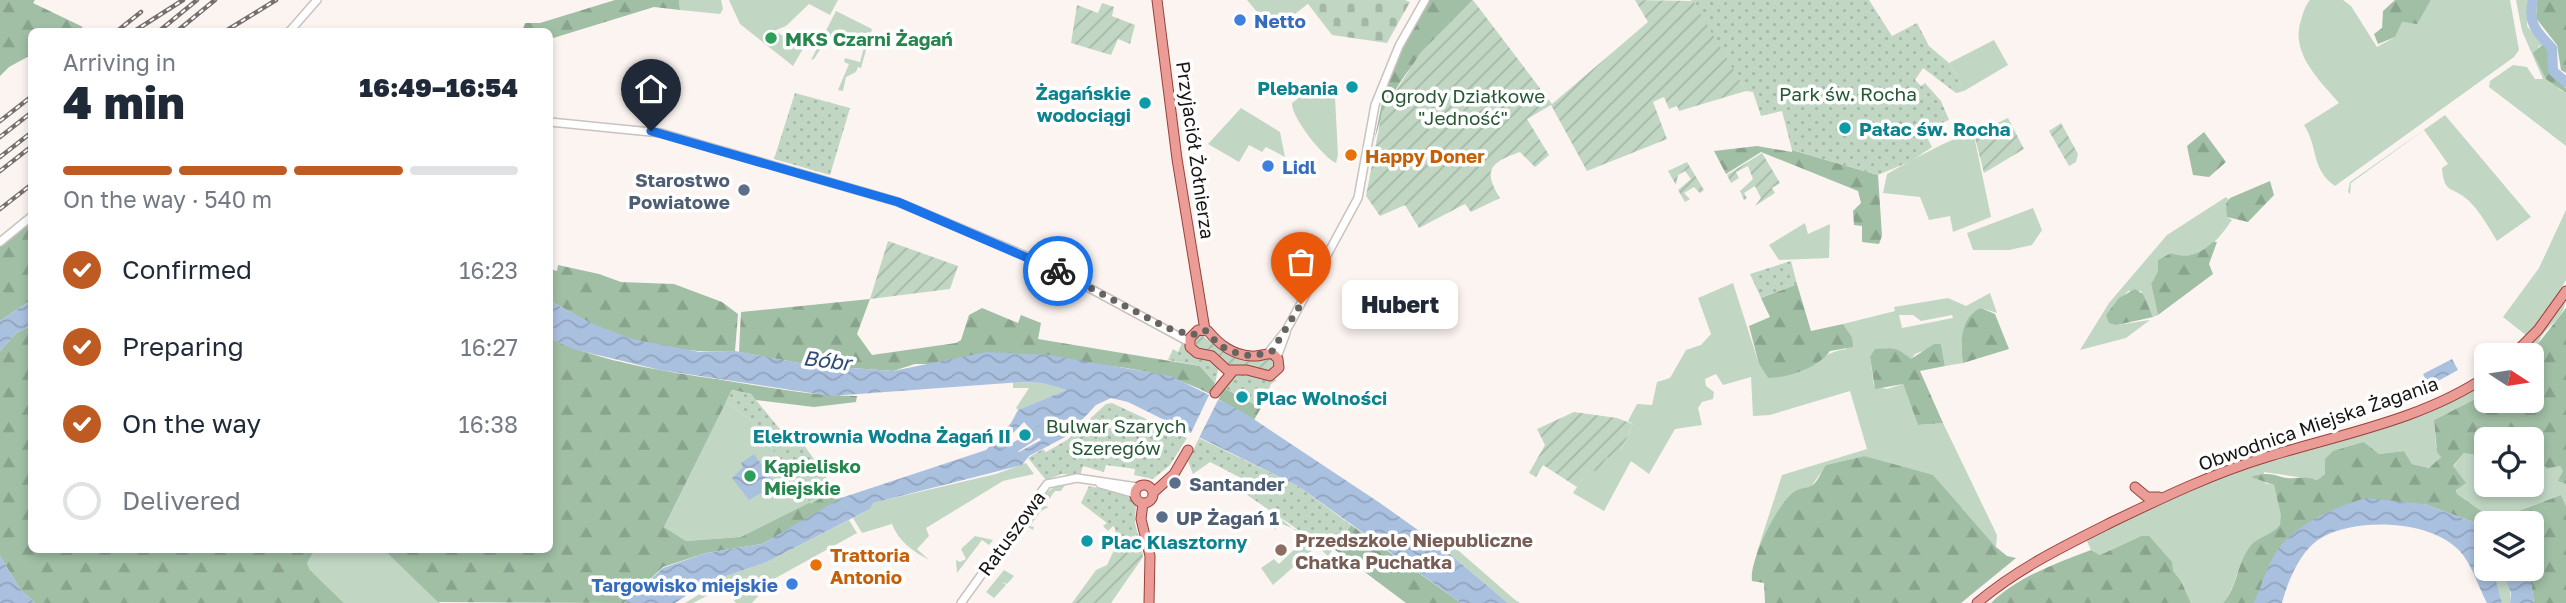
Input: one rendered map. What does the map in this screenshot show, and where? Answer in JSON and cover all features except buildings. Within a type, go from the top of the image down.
[{"type":"main road","name":"Przyjaciół Żołnierza","points":[[1157,0],[1174,138],[1200,306],[1196,334]]},
{"type":"main road","points":[[2525,343],[2538,330],[2566,291]]},
{"type":"main road","points":[[1196,334],[1239,354],[1273,355],[1279,368],[1273,375],[1229,370],[1212,356],[1193,351],[1196,334]]},
{"type":"main road","name":"Obwodnica Miejska Żagania","points":[[1977,603],[2030,564],[2168,495],[2257,460],[2419,411],[2455,396],[2474,384]]},
{"type":"main road","points":[[1139,500],[1151,500],[1152,489],[1138,487],[1139,500],[1141,519],[1150,556],[1149,603]]},
{"type":"main road","points":[[2127,515],[2137,500],[2135,487],[2150,497],[2168,495]]},
{"type":"street","points":[[292,28],[317,0]]},
{"type":"street","points":[[1273,355],[1352,210],[1363,179],[1375,105],[1399,47],[1425,0]]},
{"type":"street","points":[[553,122],[661,132],[898,202],[1043,263],[1167,328],[1196,334]]},
{"type":"street","points":[[0,242],[28,219]]},
{"type":"street","points":[[1072,479],[1128,492],[1139,500]]},
{"type":"street","name":"Ratuszowa","points":[[961,603],[1046,484],[1072,479],[1098,480],[1138,487]]},
{"type":"green space","points":[[0,0],[35,0],[33,3],[83,27],[28,28],[28,57],[9,67],[0,76]]},
{"type":"green space","points":[[615,0],[679,0],[680,10],[654,7],[553,38],[553,28],[523,28],[525,23],[540,23]]},
{"type":"green space","points":[[679,0],[721,0],[723,9],[720,14],[680,10]]},
{"type":"green space","name":"MKS Czarni Żagań","points":[[729,0],[838,0],[830,15],[809,4],[786,26],[774,31],[804,47],[793,66],[740,24]]},
{"type":"green space","points":[[1247,0],[1305,0],[1309,3],[1273,31]]},
{"type":"green space","points":[[1305,0],[1410,2],[1387,43],[1332,35]]},
{"type":"green space","points":[[1430,0],[1473,0],[1427,48],[1401,82],[1381,120],[1374,142],[1386,83],[1422,8]]},
{"type":"green space","name":"Ogrody Działkowe \"Jedność\"","points":[[1473,0],[1552,104],[1648,22],[1635,0],[1693,1],[1746,91],[1679,111],[1677,106],[1669,109],[1664,97],[1653,102],[1667,139],[1587,171],[1551,105],[1527,119],[1549,155],[1535,167],[1520,152],[1496,164],[1492,168],[1491,180],[1500,198],[1471,212],[1465,204],[1419,228],[1405,205],[1380,216],[1366,196],[1382,112],[1421,52]]},
{"type":"green space","name":"Park św. Rocha","points":[[1691,0],[1869,0],[1892,36],[1917,23],[1929,46],[1949,63],[1964,91],[1956,93],[1923,68],[1915,80],[1921,86],[1925,83],[1941,101],[1949,120],[1944,122],[1945,126],[1927,137],[1932,147],[1911,161],[1878,175],[1792,150],[1782,111],[1761,116],[1753,92],[1746,91]]},
{"type":"green space","points":[[2310,0],[2343,0],[2351,6],[2377,47],[2395,37],[2401,22],[2417,23],[2431,0],[2510,0],[2519,50],[2514,57],[2335,186],[2318,165],[2304,125],[2339,103],[2308,65],[2299,44],[2301,20]]},
{"type":"green space","points":[[2395,0],[2431,0],[2417,24],[2402,22],[2395,37],[2378,44],[2374,34],[2382,28],[2383,11]]},
{"type":"green space","points":[[2516,0],[2529,0],[2527,26],[2543,44],[2538,47],[2559,89],[2566,93],[2566,146],[2489,87],[2490,81],[2513,65],[2527,67],[2535,79],[2543,79],[2522,31]]},
{"type":"green space","points":[[2537,0],[2566,0],[2566,73],[2561,70],[2557,45],[2536,18]]},
{"type":"green space","points":[[1102,3],[1114,7],[1112,16],[1135,25],[1130,44],[1118,39],[1111,55],[1071,43],[1077,5],[1098,13]]},
{"type":"green space","points":[[836,11],[872,29],[861,68],[858,67],[856,72],[846,77],[843,91],[838,90],[849,64],[844,62],[845,58],[860,62],[865,43],[854,39],[852,45],[843,45],[828,37],[811,60]]},
{"type":"green space","points":[[1994,40],[2008,65],[1964,91],[1949,63]]},
{"type":"green space","points":[[2543,44],[2554,74],[2566,88],[2566,93],[2546,79],[2533,53]]},
{"type":"green space","points":[[1312,88],[1335,97],[1338,155],[1336,163],[1309,136],[1293,109],[1292,103]]},
{"type":"green space","points":[[795,93],[850,108],[830,175],[774,159]]},
{"type":"green space","points":[[1241,108],[1280,132],[1285,157],[1266,147],[1262,152],[1249,145],[1239,162],[1208,144]]},
{"type":"green space","points":[[2445,115],[2531,217],[2497,241],[2472,204],[2447,186],[2442,168],[2448,164],[2424,130],[2351,183],[2350,194],[2348,192],[2350,182]]},
{"type":"green space","points":[[2008,118],[2024,149],[1984,173],[1974,134]]},
{"type":"green space","points":[[2061,123],[2078,154],[2076,162],[2069,166],[2049,131]]},
{"type":"green space","points":[[1973,131],[1991,217],[1953,232],[1950,216],[1929,220],[1920,197],[1883,193],[1887,174],[1928,151]]},
{"type":"green space","points":[[2204,132],[2226,162],[2209,177],[2193,175],[2187,146]]},
{"type":"green space","points":[[1757,146],[1792,150],[1878,175],[1882,236],[1879,244],[1862,242],[1862,226],[1854,225],[1853,211],[1861,203],[1858,191],[1761,152],[1726,174],[1714,151]]},
{"type":"green space","points":[[1762,153],[1780,183],[1772,188],[1775,193],[1755,206],[1761,198],[1755,186],[1744,193],[1747,198],[1744,200],[1740,191],[1753,179],[1748,166],[1736,172],[1739,178],[1731,183],[1727,175]]},
{"type":"green space","points":[[1687,162],[1704,190],[1700,193],[1694,187],[1684,193],[1690,199],[1685,202],[1678,190],[1691,179],[1685,171],[1678,175],[1676,185],[1668,171]]},
{"type":"green space","points":[[2270,181],[2274,195],[2248,222],[2227,217],[2226,204],[2230,198]]},
{"type":"green space","points":[[2226,197],[2229,200],[2227,217],[2232,220],[2214,242],[2199,253],[2181,256],[2171,253],[2158,260],[2158,271],[2151,284],[2158,315],[2153,317],[2141,291],[2128,291],[2106,315],[2117,325],[2150,320],[2126,338],[2080,350],[2109,303],[2167,235]]},
{"type":"green space","points":[[2033,208],[2042,230],[2032,245],[2009,250],[1973,250],[1967,233]]},
{"type":"green space","points":[[2566,210],[2566,280],[2548,311],[2527,336],[2503,317],[2539,268]]},
{"type":"green space","points":[[1805,223],[1808,234],[1830,224],[1829,258],[1779,260],[1769,245]]},
{"type":"green space","points":[[28,224],[28,302],[0,321],[0,246]]},
{"type":"green space","points":[[888,241],[958,266],[950,289],[870,299]]},
{"type":"green space","points":[[2217,242],[2209,264],[2213,274],[2158,315],[2151,284],[2158,271],[2158,260],[2171,253],[2183,256],[2194,254]]},
{"type":"green space","points":[[1791,261],[1797,284],[1761,298],[1750,274]]},
{"type":"green space","points":[[558,265],[621,282],[674,284],[722,302],[738,314],[735,351],[699,351],[644,343],[592,324],[553,303],[553,270],[557,271]]},
{"type":"green space","points":[[1733,283],[1759,364],[1768,378],[1790,374],[1827,355],[1846,349],[1852,337],[1843,324],[1895,311],[1894,307],[1948,298],[1966,306],[1990,293],[1997,313],[1981,308],[1970,322],[1962,339],[1963,363],[1945,366],[1941,344],[1915,354],[1911,360],[1904,354],[1870,357],[1874,386],[1887,389],[1903,384],[1918,425],[1943,423],[1997,535],[1996,547],[1962,508],[1864,456],[1826,465],[1811,487],[1794,492],[1777,515],[1756,555],[1782,475],[1867,449],[1850,391],[1770,415],[1753,416],[1751,377],[1723,385],[1716,374],[1705,379],[1706,386],[1714,392],[1713,399],[1702,402],[1698,408],[1702,425],[1675,429],[1649,474],[1631,461],[1604,511],[1573,493],[1590,468],[1617,449],[1621,451],[1633,424],[1628,421],[1637,404],[1652,405],[1657,382],[1670,378],[1686,350],[1701,345],[1711,334],[1698,298]],"holes":[[[1899,315],[1913,315],[1921,321],[1952,315],[1953,318],[1902,328]]]},
{"type":"green space","points":[[1797,284],[1811,331],[1843,324],[1852,337],[1853,347],[1830,351],[1819,362],[1803,370],[1768,378],[1759,364],[1749,326],[1770,317],[1761,298]]},
{"type":"green space","points":[[2135,289],[2143,294],[2153,317],[2117,325],[2109,323],[2106,315],[2119,298]]},
{"type":"green space","points":[[2566,297],[2562,312],[2538,343],[2527,343]]},
{"type":"green space","points":[[870,299],[857,334],[872,355],[956,343],[961,340],[969,315],[982,308],[1018,323],[1021,315],[1041,323],[1038,339],[1200,366],[1215,383],[1210,394],[1177,380],[1105,365],[1027,362],[915,364],[893,371],[810,365],[739,352],[741,312]]},
{"type":"green space","points":[[1981,308],[1995,314],[2009,349],[1963,363],[1962,340],[1965,324],[1974,312]]},
{"type":"green space","points":[[2566,308],[2566,484],[2558,481],[2563,471],[2560,466],[2547,469],[2544,466],[2544,427],[2474,427],[2474,454],[2464,453],[2453,466],[2466,483],[2456,490],[2457,494],[2482,511],[2474,511],[2474,522],[2424,504],[2282,544],[2254,603],[2223,603],[2232,590],[2249,548],[2280,525],[2281,515],[2274,485],[2251,477],[2271,474],[2317,480],[2325,474],[2325,459],[2333,451],[2364,442],[2379,454],[2404,451],[2412,464],[2429,468],[2441,457],[2437,452],[2434,420],[2474,400],[2474,413],[2544,413],[2544,343],[2539,343]]},
{"type":"green space","points":[[28,327],[28,553],[313,553],[307,563],[310,570],[344,603],[35,603],[20,589],[0,556],[0,351],[16,333]]},
{"type":"green space","points":[[1200,334],[1219,348],[1271,358],[1274,366],[1269,371],[1229,367],[1214,353],[1197,347],[1194,339]]},
{"type":"green space","points":[[553,339],[591,354],[656,369],[789,391],[857,396],[856,402],[814,407],[755,400],[751,394],[732,390],[664,527],[686,541],[741,537],[831,492],[837,502],[762,544],[706,553],[663,567],[624,603],[438,602],[387,553],[553,553]]},
{"type":"green space","points":[[1183,341],[1208,356],[1219,367],[1215,383],[1200,366],[1168,360],[1173,349],[1178,352]]},
{"type":"green space","points":[[1934,344],[1941,344],[1945,366],[1920,371],[1943,423],[1918,425],[1903,384],[1875,389],[1870,357],[1875,349],[1892,349],[1899,350],[1911,359]]},
{"type":"green space","name":"Plac Wolności","points":[[1242,373],[1277,380],[1271,384],[1261,408],[1224,388],[1235,376]]},
{"type":"green space","points":[[1013,382],[1042,383],[1066,390],[1018,410],[1016,408],[1029,388],[1013,388]]},
{"type":"green space","points":[[2474,386],[2474,400],[2434,420],[2436,446],[2441,457],[2429,468],[2412,464],[2404,451],[2379,454],[2364,442],[2325,459],[2325,474],[2317,480],[2264,472],[2265,483],[2274,485],[2281,523],[2277,530],[2249,548],[2223,603],[2191,603],[2181,581],[2141,536],[2100,555],[2091,550],[2086,539],[2229,473],[2407,419]]},
{"type":"green space","points":[[1224,388],[1261,408],[1254,420],[1218,399]]},
{"type":"green space","points":[[732,390],[751,394],[779,428],[795,432],[841,498],[837,502],[831,492],[811,504],[753,422],[726,402]]},
{"type":"green space","points":[[726,402],[753,422],[811,504],[742,537],[686,541],[664,527]]},
{"type":"green space","name":"Bulwar Szarych Szeregów","points":[[1112,403],[1187,438],[1170,465],[1153,479],[1134,475],[1135,469],[1106,465],[1104,472],[1083,466],[1080,476],[1062,474],[1046,480],[1028,458],[1067,440],[1106,404]]},
{"type":"green space","points":[[1574,412],[1617,418],[1633,424],[1621,451],[1617,450],[1612,459],[1607,457],[1597,472],[1590,469],[1577,487],[1543,465],[1536,477],[1529,473],[1545,445],[1537,429]]},
{"type":"green space","points":[[1199,438],[1298,486],[1351,525],[1328,556],[1297,529],[1240,490],[1243,479],[1210,462],[1193,474],[1188,461]]},
{"type":"green space","points":[[2474,452],[2474,497],[2544,497],[2544,466],[2547,469],[2560,466],[2564,471],[2559,481],[2566,484],[2566,506],[2561,495],[2518,511],[2482,511],[2457,494],[2453,467],[2464,453]]},
{"type":"green space","points":[[1864,456],[1933,475],[1996,547],[2007,556],[2016,558],[1961,603],[1765,603],[1764,583],[1752,581],[1752,572],[1759,547],[1780,508],[1794,492],[1814,484],[1826,465]]},
{"type":"green space","points":[[1026,463],[1034,474],[1003,481],[926,528],[929,536],[917,549],[929,560],[907,545],[892,524],[862,533],[853,518],[870,509],[872,503],[996,474]]},
{"type":"green space","points":[[1058,485],[1065,485],[1061,491],[1055,491],[1044,506],[1049,507],[1041,511],[1030,526],[1034,527],[1033,530],[1024,525],[1047,492]]},
{"type":"green space","points":[[1089,486],[1132,496],[1136,504],[1135,523],[1141,546],[1117,544],[1115,528],[1113,526],[1108,531],[1103,526],[1107,523],[1081,503]]},
{"type":"green space","points":[[2561,495],[2566,506],[2566,603],[2534,603],[2531,581],[2544,581],[2544,511],[2518,511]]},
{"type":"green space","points":[[1281,519],[1292,528],[1282,524],[1275,530],[1272,526]]},
{"type":"green space","points":[[849,520],[857,533],[772,580],[752,603],[736,603],[724,587],[693,603],[685,603],[708,589],[706,583],[767,562]]},
{"type":"green space","points":[[1351,525],[1461,603],[1406,603],[1334,549]]},
{"type":"green space","points":[[1299,533],[1316,547],[1273,585],[1261,568],[1274,559],[1279,564],[1303,541]]},
{"type":"green space","points":[[975,536],[993,540],[989,545],[982,540],[957,573],[956,560],[960,562],[966,559],[961,549]]},
{"type":"green space","points":[[2141,536],[2149,536],[2172,562],[2173,571],[2191,603],[1991,603],[2025,578],[2051,566],[2091,550],[2100,555]]},
{"type":"green space","points":[[1444,538],[1520,603],[1508,603],[1439,545]]},
{"type":"green space","points":[[1117,544],[1141,546],[1143,557],[1111,603],[1072,603],[1096,570],[1107,565]]},
{"type":"green space","points":[[313,553],[387,553],[440,603],[344,603],[310,570],[307,563]]},
{"type":"green space","points":[[1004,570],[1014,576],[1007,584],[1002,582],[1006,585],[994,598],[986,592]]},
{"type":"green space","points":[[2496,581],[2507,581],[2509,585],[2510,603],[2502,603]]},
{"type":"water","points":[[28,302],[28,327],[16,333],[0,351],[0,321]]},
{"type":"water","points":[[553,303],[593,324],[632,339],[700,352],[735,351],[810,365],[893,371],[986,352],[1049,355],[1171,376],[1243,412],[1380,503],[1439,545],[1508,603],[1461,603],[1298,486],[1128,402],[1111,398],[1096,405],[1067,436],[1029,456],[1022,465],[873,503],[870,509],[767,562],[706,583],[675,603],[624,603],[663,568],[706,553],[762,544],[841,498],[986,450],[1011,423],[1018,410],[1066,390],[1042,383],[1020,382],[831,396],[660,370],[573,349],[553,339]],"holes":[[[1024,422],[1041,440],[1019,452],[1005,441]]]},
{"type":"water","points":[[2452,359],[2458,370],[2429,386],[2423,374]]},
{"type":"water","name":"Kąpielisko Miejskie","points":[[754,454],[777,486],[764,496],[761,493],[749,500],[732,478],[743,467],[741,463]]},
{"type":"water","points":[[2366,498],[2424,504],[2474,522],[2474,574],[2463,555],[2451,543],[2435,535],[2396,525],[2356,526],[2323,537],[2308,549],[2292,575],[2282,603],[2254,603],[2266,572],[2283,543],[2322,515]]},
{"type":"water","points":[[0,556],[20,589],[35,603],[0,603]]},
{"type":"water","points":[[2477,581],[2496,581],[2502,603],[2487,603]]},
{"type":"water","points":[[2506,581],[2531,581],[2534,603],[2510,603],[2511,593]]},
{"type":"pier","points":[[1211,391],[1220,396],[1197,442],[1189,437]]},
{"type":"waterway","points":[[2533,0],[2532,21],[2552,48],[2553,71],[2566,82]]},
{"type":"waterway","name":"Bóbr","points":[[1005,454],[1045,428]]},
{"type":"railway","points":[[139,28],[183,0]]},
{"type":"railway","points":[[163,28],[197,0]]},
{"type":"railway","points":[[181,28],[215,0]]},
{"type":"railway","points":[[230,28],[276,0]]},
{"type":"railway","points":[[121,28],[141,12]]},
{"type":"railway","points":[[0,121],[28,99]]},
{"type":"railway","points":[[0,137],[28,115]]},
{"type":"railway","points":[[0,157],[28,135]]},
{"type":"railway","points":[[0,171],[28,149]]},
{"type":"railway","points":[[0,209],[28,187]]},
{"type":"way so far","points":[[1058,271],[1167,328],[1192,335],[1196,331],[1205,330],[1220,346],[1249,356],[1272,351],[1301,304]]},
{"type":"place","name":"Netto","points":[[1240,20]]},
{"type":"place","name":"MKS Czarni Żagań","points":[[771,38]]},
{"type":"place","name":"Plebania","points":[[1352,87]]},
{"type":"place","name":"Żagańskie wodociągi","points":[[1145,103]]},
{"type":"place","name":"Pałac św. Rocha","points":[[1845,128]]},
{"type":"place","name":"Happy Doner","points":[[1351,155]]},
{"type":"place","name":"Lidl","points":[[1268,166]]},
{"type":"place","name":"Starostwo Powiatowe","points":[[744,190]]},
{"type":"place","name":"Hubert","points":[[1301,304]]},
{"type":"place","name":"Plac Wolności","points":[[1242,397]]},
{"type":"place","name":"Elektrownia Wodna Żagań II","points":[[1025,435]]},
{"type":"place","name":"Kąpielisko Miejskie","points":[[750,476]]},
{"type":"place","name":"Santander","points":[[1175,483]]},
{"type":"place","name":"UP Żagań 1","points":[[1162,517]]},
{"type":"place","name":"Plac Klasztorny","points":[[1087,541]]},
{"type":"place","name":"Przedszkole Niepubliczne Chatka Puchatka","points":[[1281,550]]},
{"type":"place","name":"Trattoria Antonio","points":[[816,565]]},
{"type":"place","name":"Targowisko miejskie","points":[[792,584]]},
{"type":"route","points":[[651,131],[898,202],[1058,271]]}]
